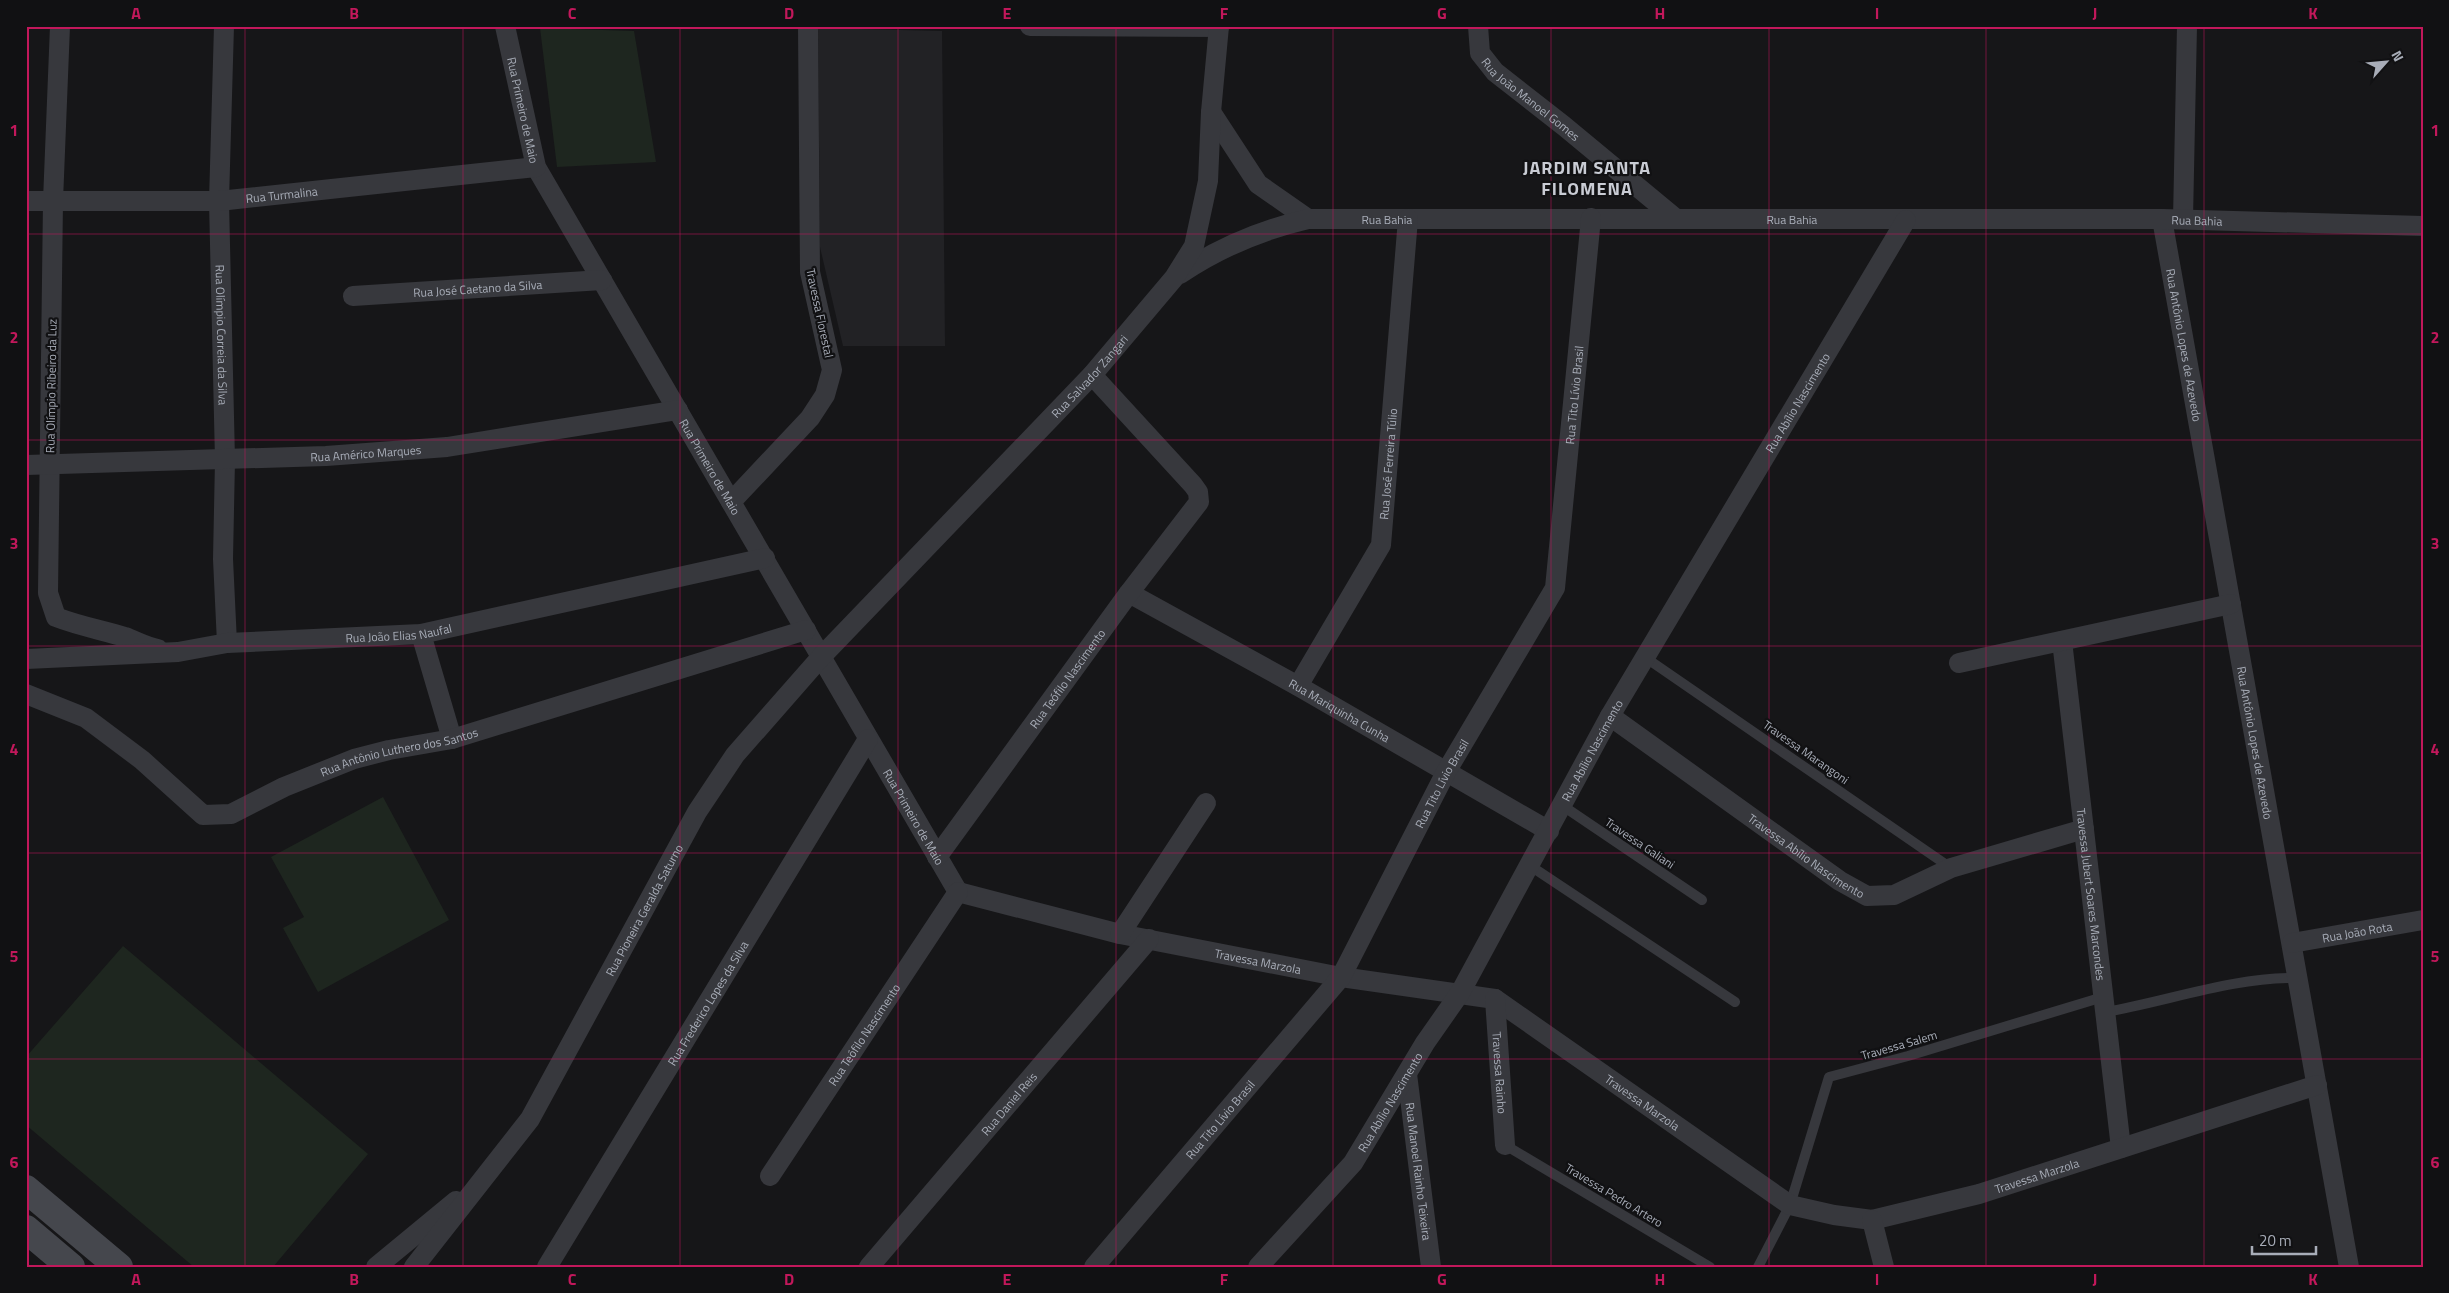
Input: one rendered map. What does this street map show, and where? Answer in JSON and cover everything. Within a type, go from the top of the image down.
[{"type":"street","name":"Rua Olímpio Ribeiro da Luz","points":[[60,26],[46,562],[48,593],[56,617],[81,627],[126,638],[146,647],[178,652]]},
{"type":"street","name":"Rua Olímpio Correia da Silva","points":[[224,26],[218,201],[225,460],[223,559],[227,643]]},
{"type":"street","name":"Rua Primeiro de Maio","points":[[505,26],[536,167],[958,892]]},
{"type":"street","name":"Travessa Florestal","points":[[731,502],[810,418],[825,395],[832,370],[810,272],[808,26]]},
{"type":"street","points":[[1030,26],[1219,27]]},
{"type":"street","name":"Rua João Manoel Gomes","points":[[1478,26],[1480,53],[1495,72],[1564,126],[1675,218]]},
{"type":"street","points":[[2183,219],[2187,26]]},
{"type":"street","name":"Rua Salvador Zangari","points":[[821,657],[1092,375],[1174,278],[1194,246],[1206,191],[1210,112],[1219,27]]},
{"type":"street","points":[[1210,112],[1258,184],[1308,219]]},
{"type":"street","name":"Rua Turmalina","points":[[26,201],[218,201],[536,167]]},
{"type":"street","name":"Rua José Ferreira Túlio","points":[[1298,686],[1381,545],[1408,218]]},
{"type":"street","name":"Rua Tito Lívio Brasil","points":[[1094,1267],[1341,977],[1446,772],[1555,588],[1591,218]]},
{"type":"street","name":"Rua Bahia","points":[[1174,278],[1206,256],[1244,238],[1278,226],[1308,219],[2183,219],[2423,226]]},
{"type":"street","name":"Rua Antônio Lopes de Azevedo","points":[[2162,219],[2349,1267]]},
{"type":"street","name":"Rua Abílio Nascimento","points":[[1258,1267],[1353,1163],[1425,1043],[1460,993],[1529,864],[1564,806],[1610,716],[1906,220]]},
{"type":"street","name":"Rua José Caetano da Silva","points":[[353,296],[602,280]]},
{"type":"street","name":"Rua Teófilo Nascimento","points":[[937,857],[1129,593],[1199,502],[1198,492],[1193,485],[1092,375]]},
{"type":"street","name":"Rua Américo Marques","points":[[26,465],[225,460],[448,447],[678,410]]},
{"type":"street","name":"Rua João Elias Naufal","points":[[26,659],[178,652],[227,643],[421,634],[765,558]]},
{"type":"street","name":"Rua Mariquinha Cunha","points":[[1129,593],[1298,686],[1549,831]]},
{"type":"street","points":[[1959,663],[2231,604]]},
{"type":"street","name":"Rua Antônio Luthero dos Santos","points":[[26,694],[86,718],[142,760],[203,815],[231,814],[284,787],[354,759],[452,738],[806,630]]},
{"type":"street","points":[[421,634],[452,738]]},
{"type":"street","name":"Travessa Jubert Soares Marcondes","points":[[2062,641],[2121,1148]]},
{"type":"street","name":"Rua Pioneira Geralda Saturno","points":[[414,1267],[530,1119],[697,812],[736,755],[821,657]]},
{"type":"street","name":"Travessa Abílio Nascimento","points":[[1610,716],[1840,881],[1867,896],[1894,896],[1951,868],[2084,829]]},
{"type":"street","name":"Rua Frederico Lopes da Silva","points":[[547,1267],[868,739]]},
{"type":"street","points":[[1120,934],[1206,803]]},
{"type":"street","name":"Rua Teófilo Nascimento","points":[[770,1176],[958,892]]},
{"type":"street","name":"Travessa Marzola","points":[[958,892],[1120,934],[1341,977],[1496,999],[1790,1205],[1834,1215],[1872,1220],[1979,1194],[2317,1085]]},
{"type":"street","name":"Rua João Rota","points":[[2292,943],[2423,920]]},
{"type":"street","name":"Rua Daniel Reis","points":[[869,1267],[1149,939]]},
{"type":"street","name":"Travessa Rainho","points":[[1496,999],[1504,1145]]},
{"type":"street","name":"Rua Manoel Rainho Teixeira","points":[[1407,1074],[1431,1267]]},
{"type":"street","name":"Rua Pioneira Geralda Saturno","points":[[376,1267],[487,1176]]},
{"type":"street","points":[[26,1190],[119,1267]]},
{"type":"street","points":[[1872,1220],[1884,1267]]},
{"type":"street","points":[[26,1229],[71,1267]]},
{"type":"lane","name":"Travessa Marangoni","points":[[1646,658],[1951,868]]},
{"type":"lane","name":"Travessa Galiani","points":[[1564,806],[1702,900]]},
{"type":"lane","points":[[1529,864],[1735,1002]]},
{"type":"lane","points":[[2104,1004],[2278,978],[2298,978]]},
{"type":"lane","name":"Travessa Salem","points":[[1790,1205],[1829,1077],[2104,1004]]},
{"type":"lane","name":"Travessa Pedro Artero","points":[[1504,1145],[1710,1267]]},
{"type":"lane","points":[[1758,1267],[1790,1205]]},
{"type":"shaded area","points":[[540,28],[634,31],[656,162],[557,167]]},
{"type":"shaded area","points":[[818,28],[942,31],[945,346],[843,346],[820,247]]},
{"type":"shaded area","points":[[383,797],[449,920],[318,992],[283,928],[304,917],[271,857]]},
{"type":"shaded area","points":[[123,946],[368,1154],[273,1267],[194,1267],[26,1125],[26,1057]]},
{"type":"district","name":"JARDIM SANTA FILOMENA","points":[[1587,177]]}]
